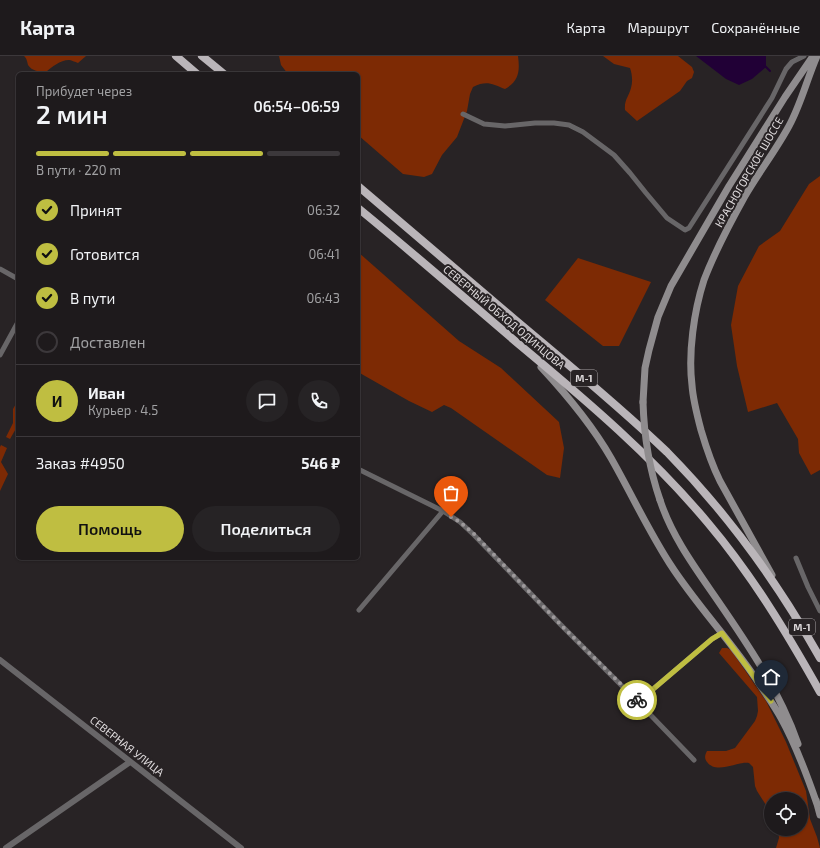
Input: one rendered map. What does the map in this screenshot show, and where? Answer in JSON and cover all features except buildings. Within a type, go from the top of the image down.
[{"type":"highway","points":[[176,56],[195,72]]},
{"type":"highway","points":[[202,56],[222,72]]},
{"type":"highway","name":"СЕВЕРНЫЙ ОБХОД ОДИНЦОВА","points":[[360,188],[569,365],[662,448],[686,472],[729,522],[756,558],[783,596],[806,632],[820,658]]},
{"type":"highway","name":"СЕВЕРНЫЙ ОБХОД ОДИНЦОВА","points":[[360,210],[575,392],[660,469],[691,502],[724,542],[758,588],[784,628],[820,692]]},
{"type":"main road","points":[[813,56],[785,97],[729,186],[670,286],[658,317],[649,350],[645,368],[642,402],[650,469],[668,520],[687,554],[758,661],[779,697],[795,734],[810,778],[820,815]]},
{"type":"main road","name":"КРАСНОГОРСКОЕ ШОССЕ","points":[[783,596],[715,470],[704,440],[695,404],[691,374],[693,334],[696,312],[704,280],[714,257],[746,194],[791,122],[817,56]]},
{"type":"main road","points":[[506,333],[556,382],[611,457],[643,518],[670,564],[694,598],[752,673],[781,718],[798,754],[817,804]]},
{"type":"street","points":[[463,114],[484,124],[505,126],[554,123],[569,125],[583,132],[614,155],[667,218],[685,230],[689,228],[772,98],[786,69],[792,62],[804,56]]},
{"type":"street","points":[[0,269],[16,278]]},
{"type":"street","points":[[0,355],[16,326]]},
{"type":"street","points":[[360,470],[443,511],[460,522],[474,534],[694,760]]},
{"type":"street","points":[[359,610],[443,511]]},
{"type":"street","points":[[796,558],[820,611]]},
{"type":"street","points":[[638,702],[712,639],[722,633]]},
{"type":"street","name":"СЕВЕРНАЯ УЛИЦА","points":[[0,660],[241,848]]},
{"type":"street","points":[[6,848],[130,762]]},
{"type":"shaded area","points":[[24,56],[86,56],[78,63],[70,60],[62,61],[46,72],[32,69],[28,65]]},
{"type":"shaded area","points":[[279,56],[518,56],[519,66],[516,79],[505,89],[486,83],[473,87],[470,94],[467,111],[457,137],[442,155],[432,174],[424,177],[403,174],[360,137],[360,72],[286,72],[281,65]]},
{"type":"shaded area","points":[[603,56],[678,56],[692,67],[694,72],[692,78],[687,81],[680,91],[637,121],[625,110],[625,103],[632,83],[630,68],[614,64]]},
{"type":"shaded area","points":[[696,56],[766,56],[766,67],[752,79],[739,85],[726,79]]},
{"type":"shaded area","points":[[820,176],[820,470],[811,475],[799,453],[798,439],[777,403],[748,412],[737,366],[731,325],[738,286],[759,246],[780,231],[809,184]]},
{"type":"shaded area","points":[[360,254],[459,341],[501,368],[559,422],[564,448],[560,478],[547,475],[451,408],[444,405],[432,412],[409,401],[360,373]]},
{"type":"shaded area","points":[[578,258],[651,282],[619,346],[603,346],[545,300]]},
{"type":"shaded area","points":[[16,404],[16,428],[10,439],[6,437],[13,423],[13,409]]},
{"type":"shaded area","points":[[1,445],[7,448],[1,462],[8,474],[0,491],[0,447]]},
{"type":"shaded area","points":[[722,648],[731,650],[766,701],[786,742],[806,792],[764,792],[764,802],[755,786],[753,767],[749,763],[722,768],[711,766],[706,761],[705,756],[707,751],[726,751],[735,748],[755,721],[758,711],[757,697],[719,653]]},
{"type":"shaded area","points":[[808,805],[810,819],[820,848],[776,848],[779,836],[808,836]]},
{"type":"waterway","points":[[765,66],[770,71]]},
{"type":"way so far","points":[[451,517],[460,522],[474,534],[561,625],[637,700]]},
{"type":"route","points":[[637,700],[638,702],[712,639],[722,633],[771,701]]}]
